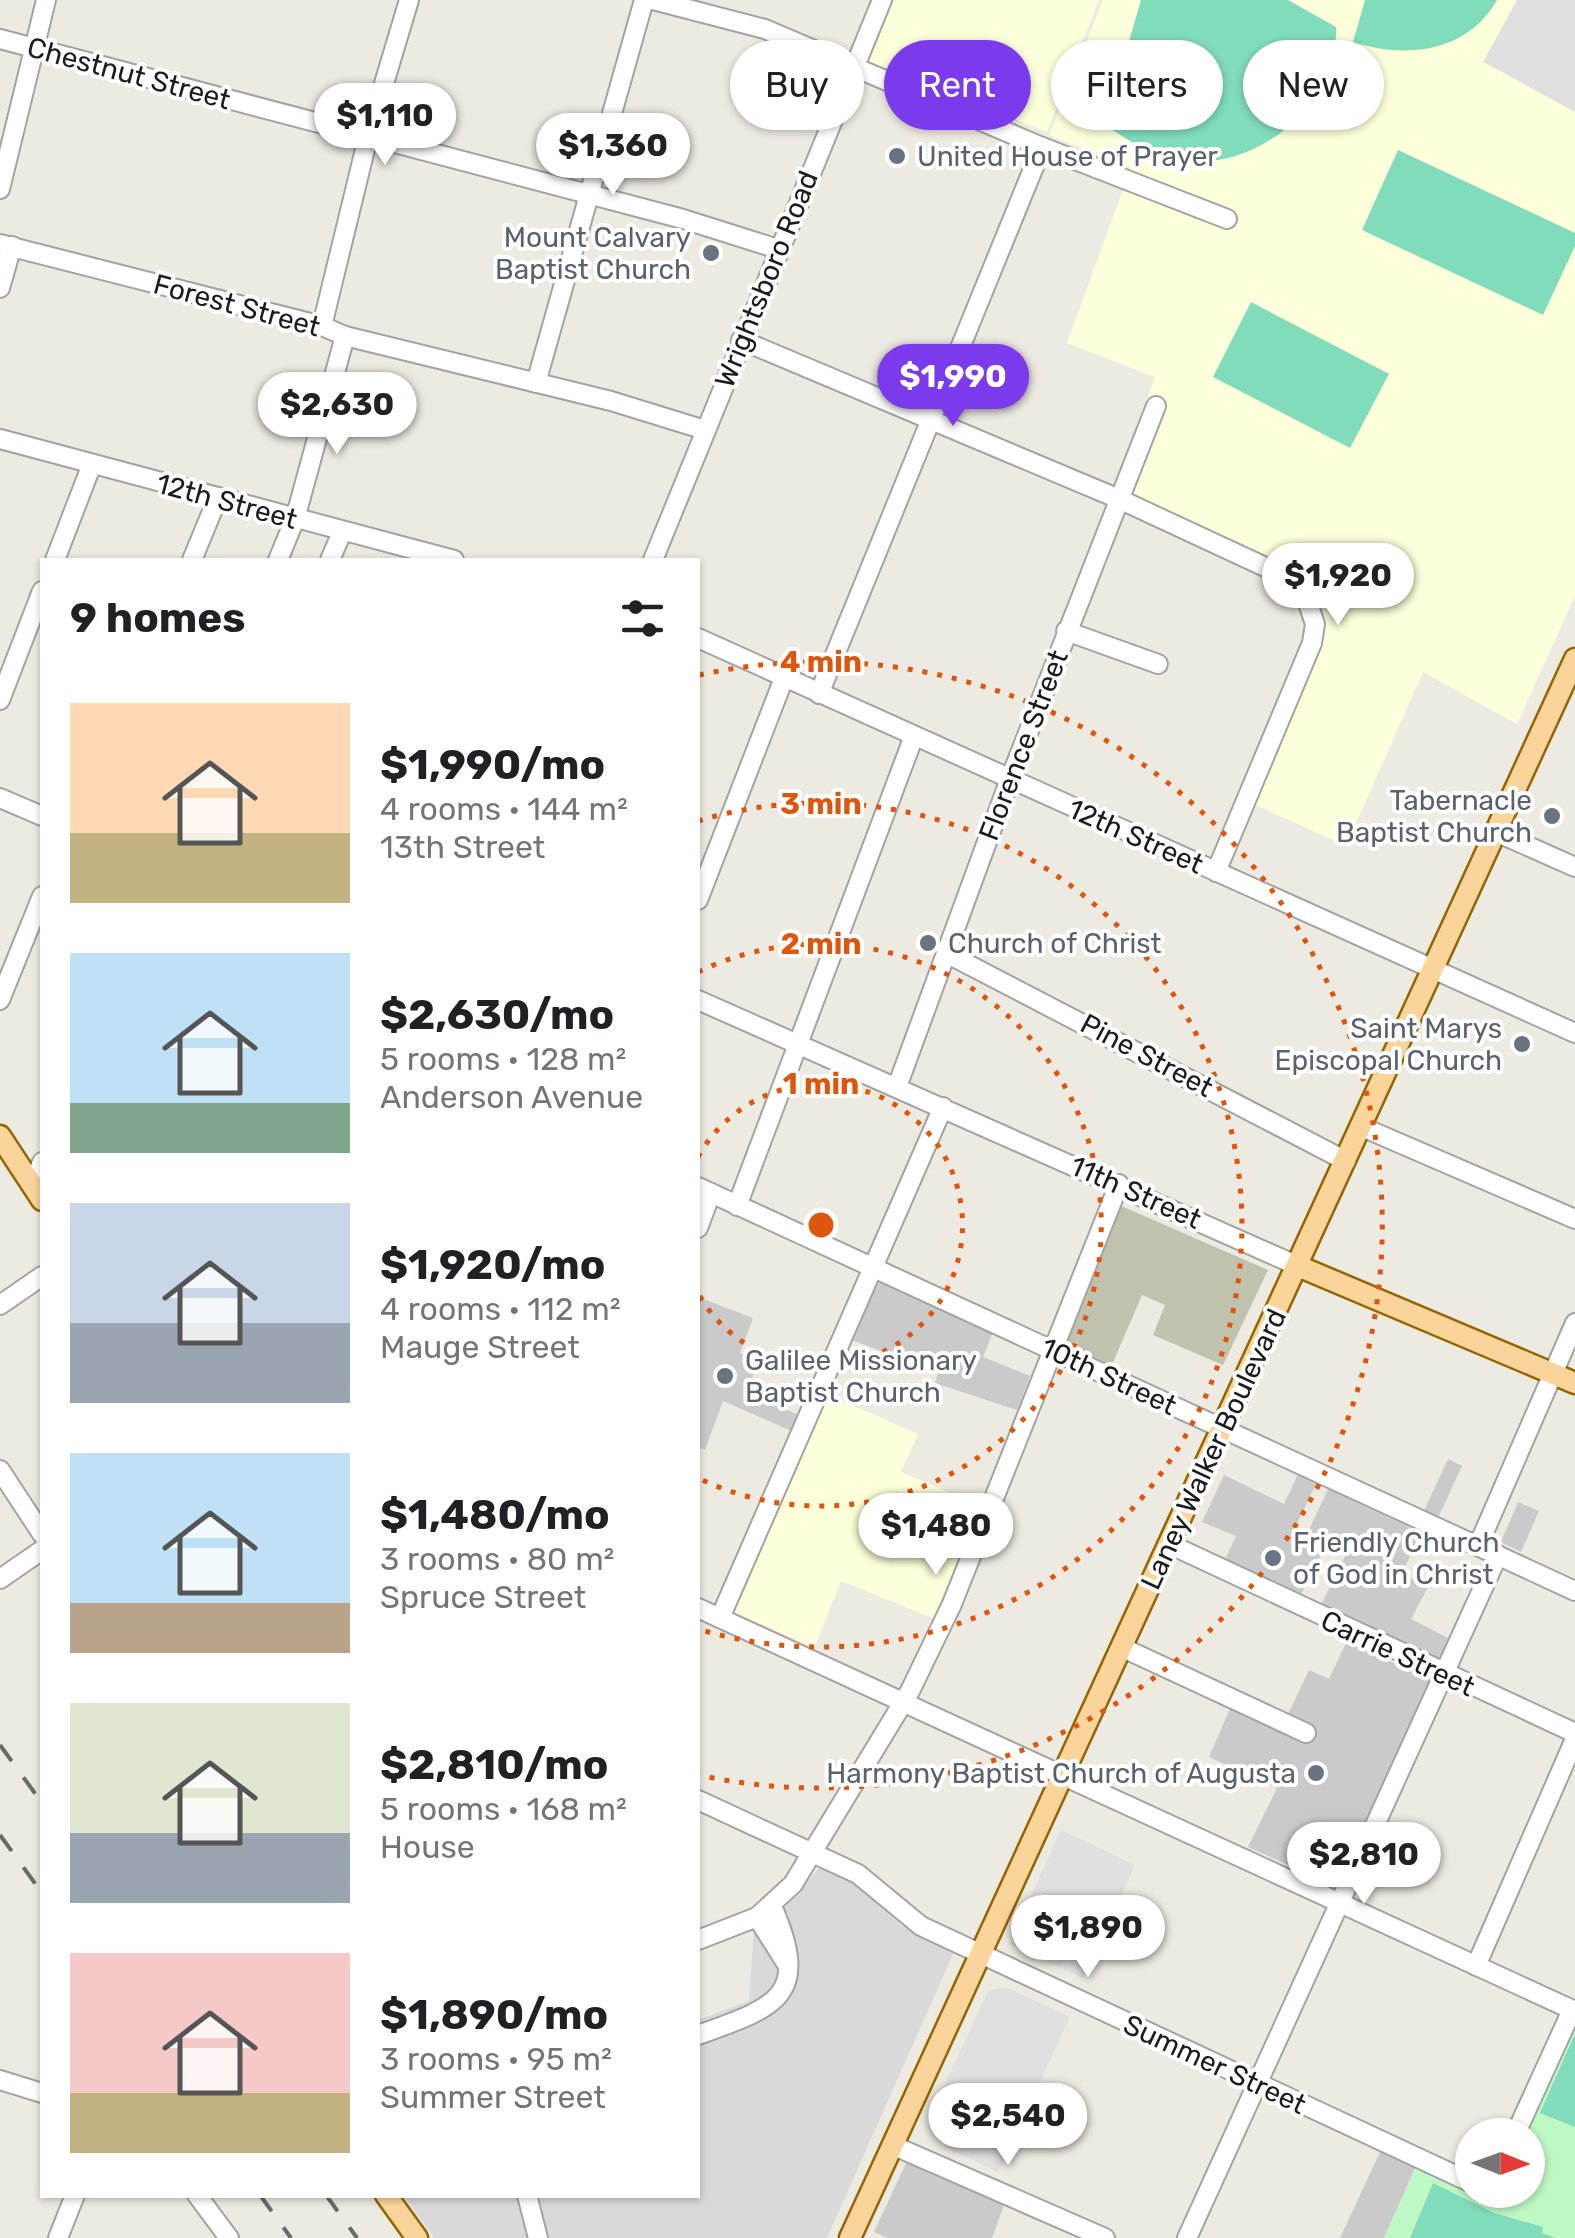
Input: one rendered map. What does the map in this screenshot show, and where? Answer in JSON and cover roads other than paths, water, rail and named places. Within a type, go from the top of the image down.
[{"type":"main road","name":"Laney Walker Boulevard","points":[[850,2238],[1575,660]]},
{"type":"main road","points":[[0,1136],[38,1193]]},
{"type":"main road","name":"11th Street","points":[[1298,1266],[1575,1383]]},
{"type":"main road","points":[[388,2198],[417,2238]]},
{"type":"street","points":[[0,189],[46,0]]},
{"type":"street","points":[[322,326],[368,138],[409,0]]},
{"type":"street","points":[[536,383],[644,0]]},
{"type":"street","points":[[653,0],[766,30],[789,40]]},
{"type":"street","name":"Wrightsboro Road","points":[[864,40],[882,0]]},
{"type":"street","name":"Chestnut Street","points":[[0,39],[778,249]]},
{"type":"street","points":[[864,72],[1042,147],[1228,218]]},
{"type":"street","name":"Wrightsboro Road","points":[[653,558],[826,130]]},
{"type":"street","points":[[819,694],[1042,147]]},
{"type":"street","points":[[0,288],[6,245]]},
{"type":"street","name":"Forest Street","points":[[6,245],[705,430]]},
{"type":"street","points":[[279,558],[294,520],[345,336]]},
{"type":"street","points":[[741,340],[1119,499],[1283,576],[1303,596],[1313,619],[1312,644],[1216,872]]},
{"type":"street","name":"Florence Street","points":[[896,1087],[1066,631],[1156,406]]},
{"type":"street","name":"12th Street","points":[[0,439],[446,558]]},
{"type":"street","points":[[55,558],[92,464]]},
{"type":"street","points":[[193,558],[218,497]]},
{"type":"street","points":[[331,558],[342,532]]},
{"type":"street","points":[[0,700],[40,596]]},
{"type":"street","points":[[1066,631],[1158,664]]},
{"type":"street","name":"12th Street","points":[[700,639],[1575,1033]]},
{"type":"street","points":[[700,895],[784,678]]},
{"type":"street","points":[[737,1206],[914,736]]},
{"type":"street","points":[[0,798],[40,815]]},
{"type":"street","points":[[1496,832],[1575,867]]},
{"type":"street","points":[[0,1000],[40,901]]},
{"type":"street","name":"Pine Street","points":[[946,953],[1346,1161]]},
{"type":"street","name":"11th Street","points":[[700,1001],[1298,1266]]},
{"type":"street","points":[[720,1618],[943,1107]]},
{"type":"street","points":[[1362,1127],[1575,1219]]},
{"type":"street","points":[[700,1939],[764,1912],[814,1852],[904,1702],[952,1604],[1050,1349],[1119,1184]]},
{"type":"street","points":[[700,1215],[704,1190]]},
{"type":"street","name":"10th Street","points":[[704,1190],[1575,1590]]},
{"type":"street","points":[[0,1305],[40,1277]]},
{"type":"street","points":[[1478,1546],[1575,1324]]},
{"type":"street","points":[[0,1470],[40,1531]]},
{"type":"street","name":"Carrie Street","points":[[1169,1544],[1575,1736]]},
{"type":"street","points":[[0,1580],[40,1551]]},
{"type":"street","points":[[1187,2238],[1498,1555]]},
{"type":"street","points":[[700,1609],[1574,2011],[1524,2118]]},
{"type":"street","points":[[1120,1647],[1306,1733]]},
{"type":"street","points":[[1476,1966],[1575,1736]]},
{"type":"street","name":"Summer Street","points":[[700,1801],[869,1881],[920,1926],[1455,2175]]},
{"type":"street","points":[[700,2034],[772,2005],[784,1986],[788,1967],[764,1912]]},
{"type":"street","points":[[0,2080],[40,2091]]},
{"type":"street","points":[[892,2145],[1074,2232],[1105,2238]]},
{"type":"street","points":[[58,2238],[73,2198]]},
{"type":"street","points":[[199,2198],[229,2238]]},
{"type":"street","points":[[528,2198],[538,2238]]},
{"type":"railway","points":[[0,1745],[40,1800]]},
{"type":"railway","points":[[0,1835],[40,1890]]},
{"type":"railway","points":[[262,2198],[291,2238]]},
{"type":"railway","points":[[328,2198],[357,2238]]},
{"type":"place","name":"United House of Prayer","points":[[897,156]]},
{"type":"place","name":"Mount Calvary Baptist Church","points":[[711,253]]},
{"type":"place","name":"Tabernacle Baptist Church","points":[[1552,816]]},
{"type":"place","name":"Church of Christ","points":[[928,943]]},
{"type":"place","name":"Saint Marys Episcopal Church","points":[[1522,1044]]},
{"type":"place","name":"Galilee Missionary Baptist Church","points":[[725,1376]]},
{"type":"place","name":"Friendly Church of God in Christ","points":[[1273,1558]]},
{"type":"place","name":"Harmony Baptist Church of Augusta","points":[[1316,1773]]}]
